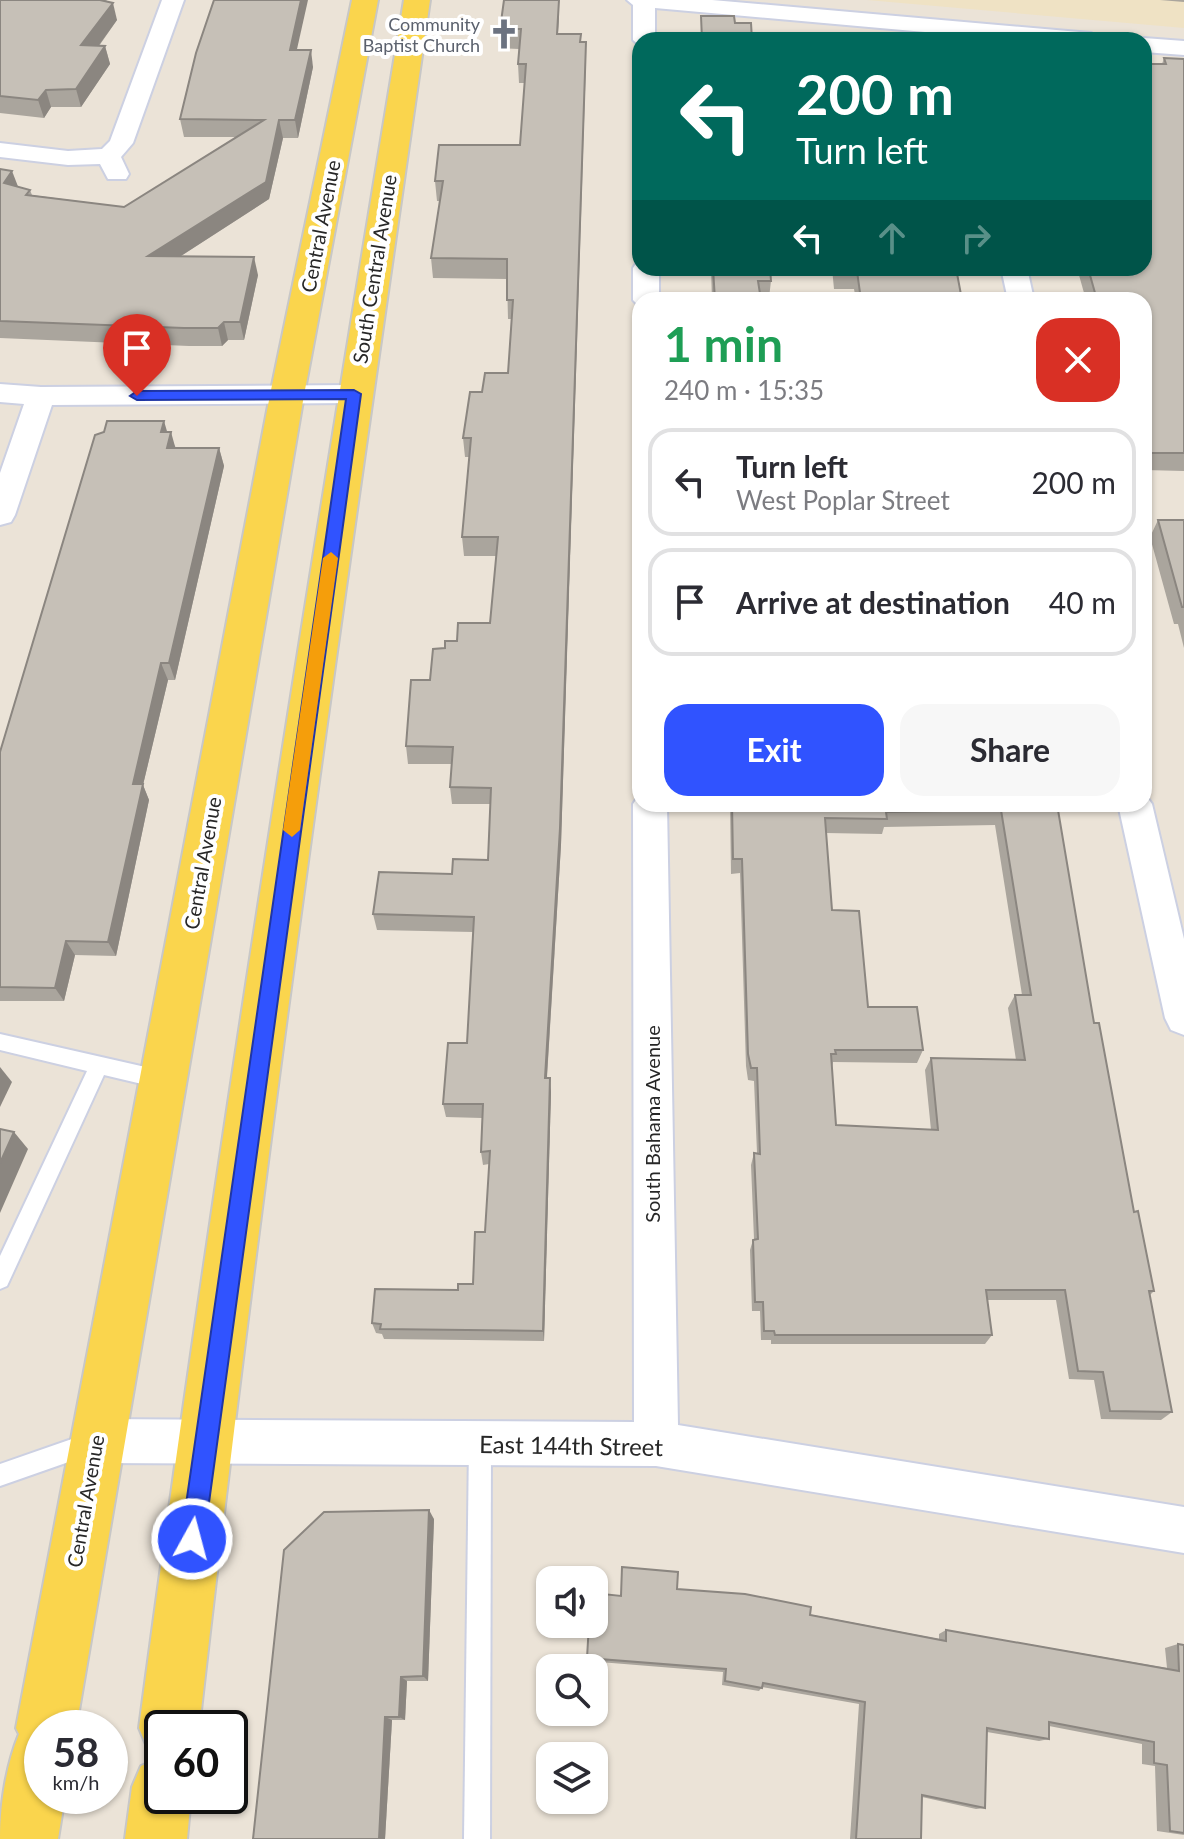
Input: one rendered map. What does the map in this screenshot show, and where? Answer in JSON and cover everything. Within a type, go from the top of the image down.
[{"type":"main road","name":"Central Avenue","points":[[49,1710],[287,395],[365,0]]},
{"type":"main road","name":"South Central Avenue","points":[[171,1710],[204,1444],[354,394],[417,0]]},
{"type":"main road","points":[[27,1839],[31,1814]]},
{"type":"main road","points":[[156,1839],[159,1814]]},
{"type":"street","points":[[0,150],[113,165],[173,0]]},
{"type":"street","points":[[643,32],[641,0],[942,32]]},
{"type":"street","points":[[1152,46],[1184,48]]},
{"type":"street","points":[[0,393],[41,396],[354,394]]},
{"type":"street","points":[[0,515],[41,396]]},
{"type":"street","name":"South Bahama Avenue","points":[[650,812],[656,1444]]},
{"type":"street","points":[[1137,812],[1184,1018]]},
{"type":"street","name":"East 144th Street","points":[[96,1441],[204,1444],[656,1444],[1184,1530]]},
{"type":"lane","points":[[0,1042],[163,1080]]},
{"type":"lane","points":[[0,1279],[99,1065]]},
{"type":"lane","points":[[0,1475],[96,1441]]},
{"type":"lane","points":[[477,1839],[480,1444]]},
{"type":"shaded area","points":[[867,0],[1184,0],[1184,28]]},
{"type":"building","points":[[0,0],[100,0],[113,3],[81,45],[105,46],[76,89],[46,90],[38,100],[0,96]]},
{"type":"building","points":[[214,0],[301,0],[290,50],[311,50],[295,120],[279,120],[266,182],[148,256],[254,257],[240,322],[224,322],[218,328],[184,328],[0,321],[0,169],[12,171],[4,183],[30,190],[26,195],[124,207],[264,120],[180,119],[196,53]]},
{"type":"building","points":[[504,0],[559,0],[557,34],[581,34],[580,42],[586,42],[560,828],[545,1078],[550,1078],[543,1331],[380,1329],[381,1324],[372,1323],[375,1289],[458,1290],[458,1284],[473,1284],[475,1232],[485,1232],[490,1151],[481,1152],[483,1104],[443,1104],[448,1043],[467,1043],[474,917],[373,914],[379,872],[452,874],[453,859],[488,860],[491,788],[450,787],[453,747],[406,746],[411,680],[430,680],[433,649],[445,648],[445,641],[457,641],[458,623],[490,623],[498,537],[462,537],[471,438],[463,438],[470,392],[482,392],[485,373],[508,373],[513,300],[507,300],[507,259],[431,258],[443,181],[435,181],[439,145],[520,145],[526,64],[518,64],[521,29],[500,29]]},
{"type":"building","points":[[701,16],[734,16],[735,23],[751,23],[752,32],[702,32]]},
{"type":"building","points":[[1164,58],[1184,59],[1184,453],[1152,453],[1152,292],[1095,292],[1090,276],[1152,276],[1152,64],[1166,64]]},
{"type":"building","points":[[714,276],[771,276],[771,281],[758,281],[760,292],[714,292]]},
{"type":"building","points":[[858,276],[958,276],[960,292],[860,292]]},
{"type":"building","points":[[107,421],[164,421],[161,432],[171,432],[167,448],[219,448],[169,663],[161,663],[133,784],[143,784],[108,942],[66,941],[55,988],[0,987],[0,752],[95,435],[104,432]]},
{"type":"building","points":[[1158,520],[1184,520],[1184,607],[1182,607]]},
{"type":"building","points":[[732,812],[886,812],[887,819],[825,818],[832,910],[859,911],[868,1007],[917,1007],[923,1050],[835,1050],[836,1054],[831,1054],[836,1125],[938,1130],[931,1058],[1025,1060],[1015,995],[1031,995],[1001,812],[1058,812],[1094,1023],[1099,1023],[1134,1212],[1138,1211],[1154,1291],[1149,1291],[1172,1412],[1110,1411],[1103,1372],[1078,1371],[1065,1290],[986,1290],[992,1335],[775,1335],[774,1331],[764,1331],[763,1302],[755,1302],[753,1240],[758,1239],[754,1153],[760,1154],[757,1068],[751,1068],[748,1054],[742,859],[733,859]]},
{"type":"building","points":[[0,1129],[14,1132],[0,1163]]},
{"type":"building","points":[[429,1510],[423,1676],[401,1677],[399,1717],[385,1717],[379,1839],[253,1839],[284,1550],[324,1512]]},
{"type":"building","points":[[622,1567],[678,1572],[677,1589],[745,1594],[811,1607],[810,1615],[946,1641],[946,1630],[1179,1671],[1178,1644],[1184,1645],[1184,1833],[1170,1831],[1167,1765],[1154,1763],[1154,1742],[1049,1722],[1049,1739],[987,1728],[985,1808],[922,1795],[921,1839],[856,1839],[865,1702],[763,1683],[762,1688],[725,1681],[726,1669],[608,1660],[608,1654],[587,1654],[588,1638],[608,1638],[608,1595],[621,1596]]},
{"type":"slow traffic","points":[[292,830],[331,558]]},
{"type":"place","name":"Community Baptist Church","points":[[504,34]]},
{"type":"route","points":[[137,396],[354,394],[192,1539]]}]
